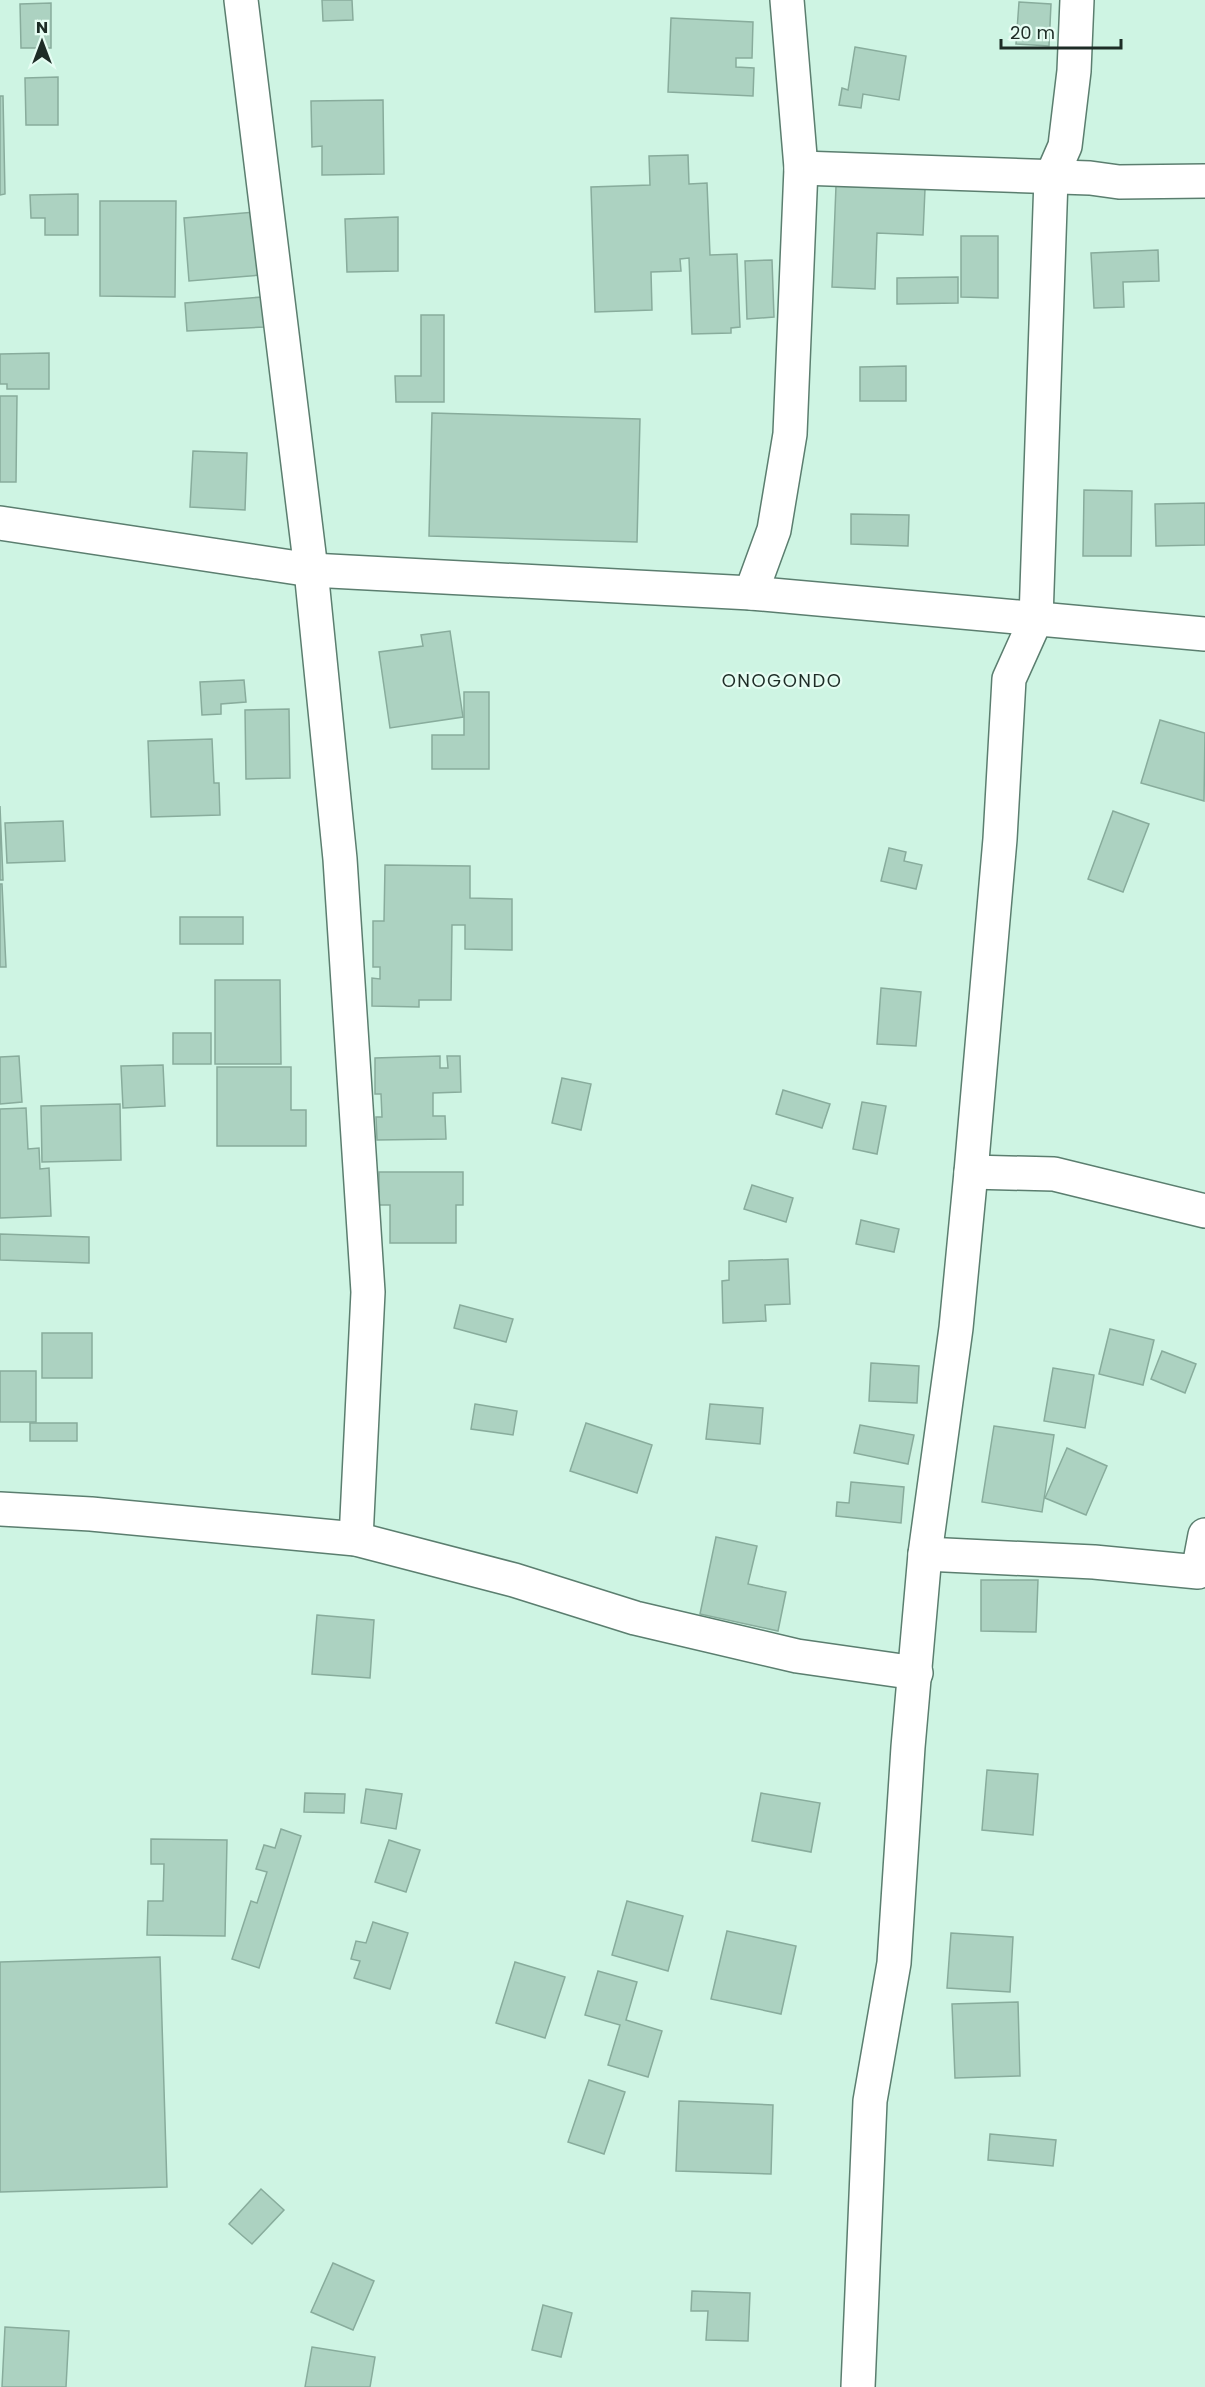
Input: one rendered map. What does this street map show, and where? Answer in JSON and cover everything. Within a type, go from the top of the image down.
[{"type":"street","points":[[241,0],[311,570],[340,859],[368,1292],[356,1539]]},
{"type":"street","points":[[751,593],[774,530],[790,434],[801,168],[787,0]]},
{"type":"street","points":[[858,2387],[870,2101],[894,1964],[908,1746],[925,1554],[956,1328],[1000,839],[1010,679],[1036,619],[1051,178],[1065,146],[1074,71],[1077,0]]},
{"type":"street","points":[[801,168],[1090,178],[1119,183],[1205,181]]},
{"type":"street","points":[[0,523],[311,570],[751,593],[1205,634]]},
{"type":"street","points":[[971,1172],[1054,1174],[1205,1211]]},
{"type":"street","points":[[0,1509],[91,1514],[356,1539],[514,1580],[635,1618],[797,1656],[916,1673]]},
{"type":"street","points":[[925,1554],[1094,1562],[1198,1572],[1205,1535]]},
{"type":"building","points":[[322,0],[352,0],[353,20],[323,21]]},
{"type":"building","points":[[1019,2],[1051,4],[1049,46],[1016,44]]},
{"type":"building","points":[[51,3],[51,48],[21,48],[20,4]]},
{"type":"building","points":[[671,18],[753,22],[752,58],[736,58],[736,67],[754,68],[753,96],[668,92]]},
{"type":"building","points":[[855,47],[906,56],[899,100],[863,94],[861,108],[839,105],[842,88],[848,90]]},
{"type":"building","points":[[58,77],[58,125],[26,125],[25,78]]},
{"type":"building","points":[[0,96],[3,96],[5,194],[0,195]]},
{"type":"building","points":[[383,100],[384,174],[322,175],[322,146],[312,147],[311,101]]},
{"type":"building","points":[[688,155],[689,184],[707,183],[710,255],[737,254],[740,327],[731,328],[731,333],[692,334],[689,258],[680,259],[681,271],[651,272],[652,310],[595,312],[591,187],[650,185],[649,156]]},
{"type":"building","points":[[836,186],[925,189],[923,235],[877,233],[875,289],[832,287]]},
{"type":"building","points":[[78,194],[78,235],[45,235],[45,218],[31,218],[30,195]]},
{"type":"building","points":[[100,201],[176,201],[175,297],[100,296]]},
{"type":"building","points":[[255,212],[261,275],[189,281],[184,218]]},
{"type":"building","points":[[398,217],[398,271],[347,272],[345,219]]},
{"type":"building","points":[[961,236],[998,236],[998,298],[961,297]]},
{"type":"building","points":[[1158,250],[1159,281],[1123,282],[1124,307],[1094,308],[1091,253]]},
{"type":"building","points":[[772,260],[774,317],[747,319],[745,261]]},
{"type":"building","points":[[958,277],[958,303],[897,304],[897,278]]},
{"type":"building","points":[[262,297],[264,327],[187,331],[185,303]]},
{"type":"building","points":[[421,315],[444,315],[444,402],[396,402],[395,376],[421,376]]},
{"type":"building","points":[[49,353],[49,389],[7,389],[7,384],[0,384],[0,354]]},
{"type":"building","points":[[906,366],[906,401],[860,401],[860,367]]},
{"type":"building","points":[[0,396],[17,396],[16,482],[0,482]]},
{"type":"building","points":[[432,413],[640,419],[637,542],[429,536]]},
{"type":"building","points":[[193,451],[247,453],[245,510],[190,507]]},
{"type":"building","points":[[1084,490],[1132,491],[1131,556],[1083,556]]},
{"type":"building","points":[[1205,503],[1205,545],[1156,546],[1155,504]]},
{"type":"building","points":[[851,514],[909,515],[908,546],[851,544]]},
{"type":"building","points":[[450,631],[463,717],[390,728],[379,652],[423,646],[421,635]]},
{"type":"building","points":[[244,680],[246,702],[221,704],[221,714],[202,715],[200,682]]},
{"type":"building","points":[[464,692],[489,692],[489,769],[432,769],[432,735],[464,735]]},
{"type":"building","points":[[289,709],[290,778],[246,779],[245,710]]},
{"type":"building","points":[[1160,720],[1205,733],[1204,801],[1141,783]]},
{"type":"building","points":[[212,739],[214,783],[219,783],[220,815],[151,817],[148,741]]},
{"type":"building","points":[[0,806],[3,880],[0,880]]},
{"type":"building","points":[[1113,811],[1149,824],[1123,892],[1088,879]]},
{"type":"building","points":[[63,821],[65,861],[7,863],[5,823]]},
{"type":"building","points":[[889,848],[906,852],[904,861],[922,865],[916,889],[881,881]]},
{"type":"building","points":[[385,865],[470,866],[470,898],[512,899],[512,950],[465,949],[465,925],[452,925],[451,1000],[419,1000],[419,1007],[372,1006],[372,978],[380,979],[380,967],[373,967],[373,921],[384,921]]},
{"type":"building","points":[[0,884],[2,884],[6,967],[0,967]]},
{"type":"building","points":[[180,917],[243,917],[243,944],[180,944]]},
{"type":"building","points":[[215,980],[280,980],[281,1064],[215,1064]]},
{"type":"building","points":[[881,988],[921,992],[916,1046],[877,1044]]},
{"type":"building","points":[[173,1033],[211,1033],[211,1064],[173,1064]]},
{"type":"building","points":[[19,1056],[22,1102],[0,1104],[0,1057]]},
{"type":"building","points":[[440,1056],[440,1068],[448,1068],[447,1056],[460,1056],[461,1092],[433,1093],[433,1116],[445,1116],[446,1139],[377,1140],[376,1117],[382,1117],[381,1094],[375,1094],[375,1058]]},
{"type":"building","points":[[163,1065],[165,1106],[123,1108],[121,1066]]},
{"type":"building","points":[[217,1067],[291,1067],[291,1110],[306,1110],[306,1146],[217,1146]]},
{"type":"building","points":[[562,1078],[591,1084],[581,1130],[552,1123]]},
{"type":"building","points":[[783,1090],[830,1104],[822,1128],[776,1114]]},
{"type":"building","points":[[862,1102],[886,1106],[877,1154],[853,1149]]},
{"type":"building","points":[[120,1104],[121,1160],[42,1162],[41,1106]]},
{"type":"building","points":[[26,1108],[28,1149],[39,1148],[40,1169],[49,1168],[51,1216],[0,1218],[0,1109]]},
{"type":"building","points":[[379,1172],[463,1172],[463,1205],[456,1205],[456,1243],[390,1243],[390,1205],[379,1205]]},
{"type":"building","points":[[752,1185],[793,1198],[786,1222],[744,1209]]},
{"type":"building","points":[[861,1220],[899,1229],[894,1252],[856,1244]]},
{"type":"building","points":[[0,1234],[89,1237],[89,1263],[0,1260]]},
{"type":"building","points":[[788,1259],[790,1304],[765,1305],[766,1321],[723,1323],[722,1281],[729,1280],[729,1261]]},
{"type":"building","points":[[460,1305],[513,1319],[506,1342],[454,1328]]},
{"type":"building","points":[[1110,1329],[1154,1340],[1143,1385],[1099,1374]]},
{"type":"building","points":[[42,1333],[92,1333],[92,1378],[42,1378]]},
{"type":"building","points":[[1162,1351],[1196,1364],[1185,1393],[1151,1379]]},
{"type":"building","points":[[871,1363],[919,1366],[917,1403],[869,1401]]},
{"type":"building","points":[[1053,1368],[1094,1375],[1085,1428],[1044,1421]]},
{"type":"building","points":[[0,1371],[36,1371],[36,1422],[0,1422]]},
{"type":"building","points":[[475,1404],[517,1411],[513,1435],[471,1429]]},
{"type":"building","points":[[710,1404],[763,1408],[760,1444],[706,1439]]},
{"type":"building","points":[[30,1423],[77,1423],[77,1441],[30,1441]]},
{"type":"building","points":[[586,1423],[652,1445],[637,1493],[570,1471]]},
{"type":"building","points":[[860,1425],[914,1435],[908,1464],[854,1453]]},
{"type":"building","points":[[994,1426],[1054,1435],[1042,1512],[982,1502]]},
{"type":"building","points":[[1067,1448],[1107,1466],[1086,1515],[1045,1498]]},
{"type":"building","points":[[851,1482],[904,1487],[901,1523],[836,1516],[837,1502],[849,1503]]},
{"type":"building","points":[[716,1537],[757,1546],[748,1584],[786,1592],[778,1631],[700,1614]]},
{"type":"building","points":[[981,1580],[1038,1580],[1036,1632],[981,1631]]},
{"type":"building","points":[[317,1615],[374,1620],[370,1678],[312,1674]]},
{"type":"building","points":[[987,1770],[1038,1774],[1033,1835],[982,1830]]},
{"type":"building","points":[[366,1789],[402,1794],[396,1829],[361,1823]]},
{"type":"building","points":[[305,1793],[345,1794],[344,1813],[304,1812]]},
{"type":"building","points":[[761,1793],[820,1803],[811,1852],[752,1841]]},
{"type":"building","points":[[281,1829],[301,1836],[259,1968],[232,1959],[251,1901],[257,1903],[267,1872],[256,1869],[264,1845],[275,1848]]},
{"type":"building","points":[[151,1839],[227,1840],[225,1936],[147,1935],[148,1901],[163,1901],[164,1864],[151,1864]]},
{"type":"building","points":[[389,1840],[420,1850],[406,1892],[375,1882]]},
{"type":"building","points":[[627,1901],[683,1916],[668,1971],[612,1955]]},
{"type":"building","points":[[373,1922],[408,1933],[390,1989],[354,1978],[360,1961],[351,1959],[356,1941],[366,1943]]},
{"type":"building","points":[[727,1931],[796,1946],[781,2014],[711,1999]]},
{"type":"building","points":[[951,1933],[1013,1937],[1010,1992],[947,1988]]},
{"type":"building","points":[[160,1957],[167,2187],[0,2192],[0,1962]]},
{"type":"building","points":[[515,1962],[565,1977],[545,2038],[496,2023]]},
{"type":"building","points":[[598,1971],[637,1982],[626,2020],[662,2031],[648,2077],[608,2065],[620,2025],[585,2015]]},
{"type":"building","points":[[1018,2002],[1020,2076],[955,2078],[952,2004]]},
{"type":"building","points":[[589,2080],[625,2092],[604,2154],[568,2142]]},
{"type":"building","points":[[679,2101],[773,2105],[771,2174],[676,2171]]},
{"type":"building","points":[[990,2134],[1056,2140],[1053,2166],[988,2160]]},
{"type":"building","points":[[261,2189],[284,2210],[252,2244],[229,2224]]},
{"type":"building","points":[[333,2263],[374,2281],[353,2330],[311,2312]]},
{"type":"building","points":[[692,2291],[750,2293],[748,2341],[706,2340],[708,2311],[691,2311]]},
{"type":"building","points":[[543,2305],[572,2313],[561,2357],[532,2350]]},
{"type":"building","points":[[5,2327],[69,2331],[66,2387],[2,2387]]},
{"type":"building","points":[[312,2347],[375,2357],[370,2387],[305,2387]]},
{"type":"district","name":"ONOGONDO","points":[[782,680]]}]
